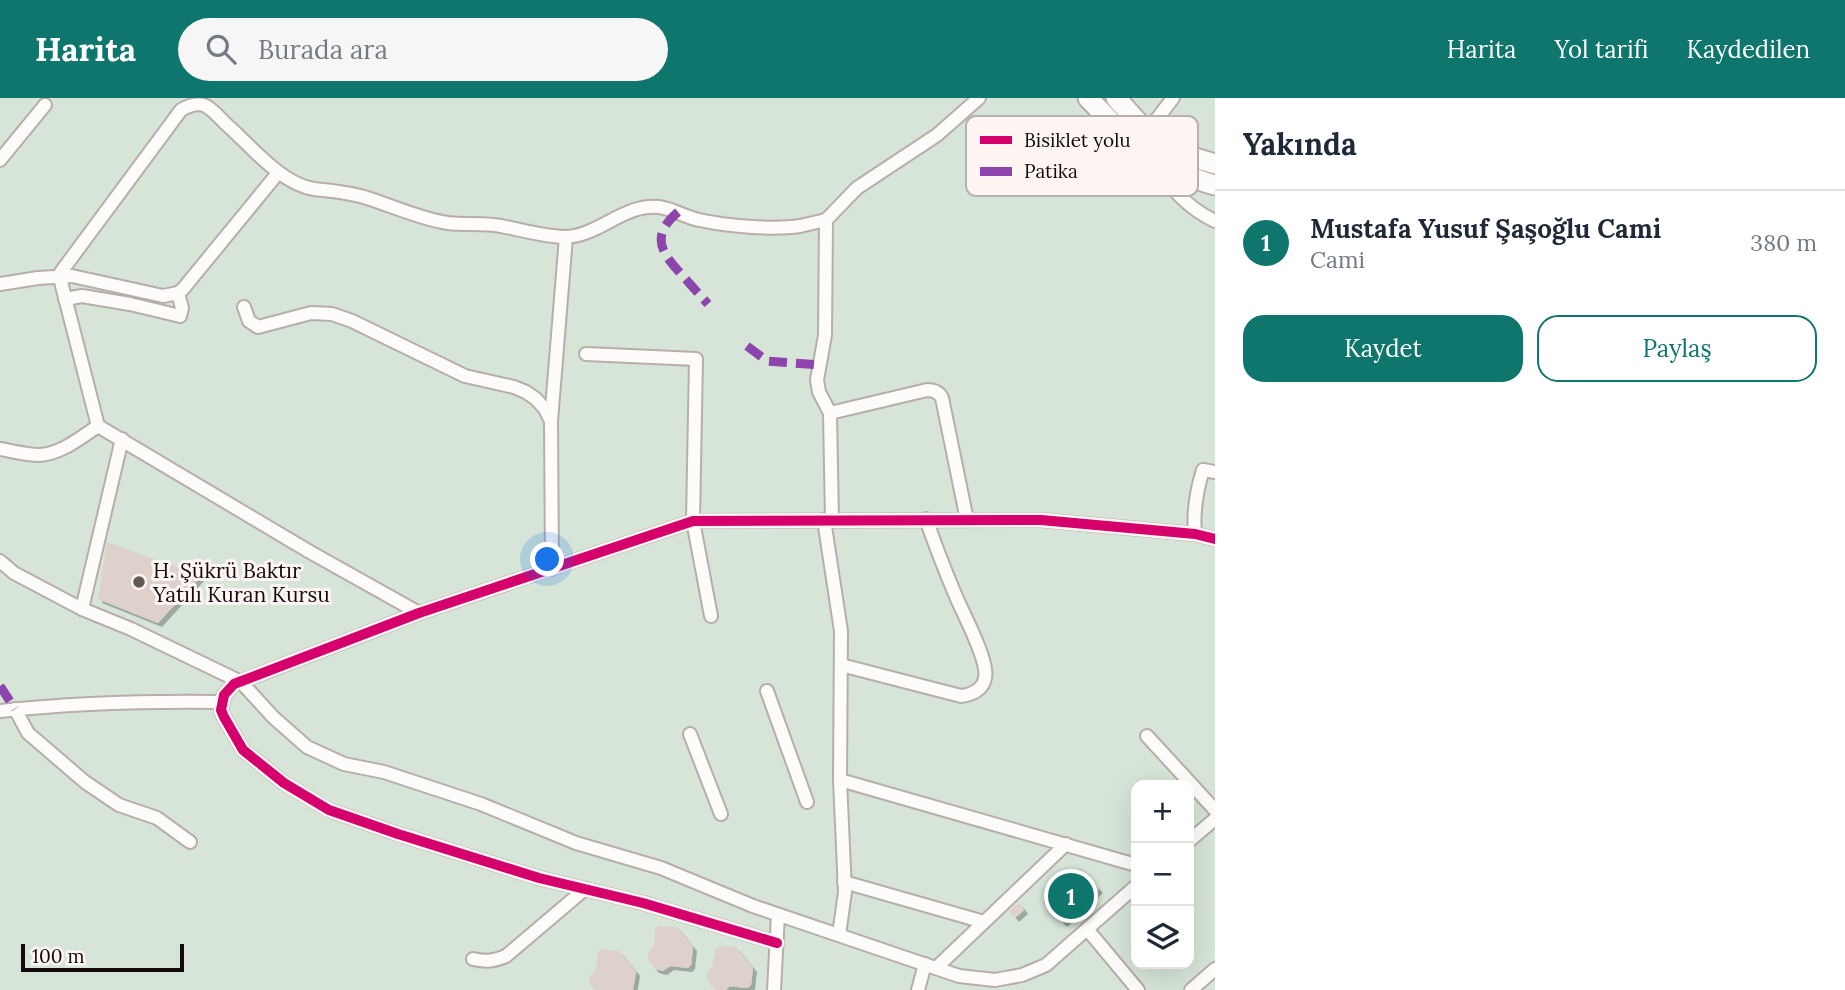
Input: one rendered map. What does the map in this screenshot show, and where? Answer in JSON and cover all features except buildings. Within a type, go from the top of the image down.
[{"type":"main road","points":[[1088,98],[1107,116]]},
{"type":"main road","points":[[1116,98],[1132,116]]},
{"type":"main road","points":[[1198,158],[1215,164]]},
{"type":"street","points":[[419,613],[310,552],[98,426],[65,299],[61,272],[181,110],[194,105],[207,106],[278,173],[307,188],[363,196],[448,223],[484,223],[547,236],[574,237],[639,209],[657,207],[696,220],[771,227],[799,226],[826,220],[857,188],[937,135],[979,98]]},
{"type":"street","points":[[1159,116],[1173,98]]},
{"type":"street","points":[[0,160],[45,105]]},
{"type":"street","points":[[0,284],[72,276],[163,296],[178,293],[278,173]]},
{"type":"street","points":[[1179,196],[1215,221]]},
{"type":"street","points":[[826,220],[825,335],[817,380],[818,391],[830,413],[828,520],[841,631],[840,780],[845,882],[839,935]]},
{"type":"street","points":[[552,569],[551,421],[566,237]]},
{"type":"street","points":[[65,299],[82,296],[180,316],[182,308],[178,293]]},
{"type":"street","points":[[244,307],[249,321],[258,327],[311,313],[332,314],[352,321],[465,376],[526,392],[545,409],[551,421]]},
{"type":"street","points":[[586,354],[696,359],[693,521],[711,616]]},
{"type":"street","points":[[830,413],[927,390],[940,394],[967,520]]},
{"type":"street","points":[[0,449],[32,454],[51,453],[98,426]]},
{"type":"street","points":[[82,609],[122,439]]},
{"type":"street","points":[[1195,534],[1193,513],[1203,470],[1215,472]]},
{"type":"street","points":[[841,665],[961,696],[974,693],[983,684],[986,672],[975,636],[958,602],[926,519]]},
{"type":"street","points":[[777,943],[643,903],[539,878],[329,810],[284,783],[243,750],[223,717],[221,702],[228,689],[241,682],[419,613],[693,521],[1041,520],[1195,534],[1215,539]]},
{"type":"street","points":[[0,561],[14,573],[82,609],[131,629],[241,682],[273,718],[307,747],[344,764],[384,772],[481,804],[576,843],[662,868],[778,915],[986,984],[1046,965],[1131,890]]},
{"type":"street","points":[[767,691],[807,802]]},
{"type":"street","points":[[0,711],[51,705],[134,701],[221,702]]},
{"type":"street","points":[[15,709],[28,733],[85,782],[119,805],[157,818],[190,842]]},
{"type":"street","points":[[690,734],[721,814]]},
{"type":"street","points":[[1147,736],[1215,810]]},
{"type":"street","points":[[840,780],[1131,863]]},
{"type":"street","points":[[1194,837],[1215,820]]},
{"type":"street","points":[[918,990],[930,966],[984,922],[1066,845]]},
{"type":"street","points":[[845,882],[984,922]]},
{"type":"street","points":[[473,959],[496,961],[506,956],[584,889]]},
{"type":"street","points":[[774,990],[778,915]]},
{"type":"street","points":[[1087,929],[1138,990]]},
{"type":"street","points":[[1191,990],[1215,969]]},
{"type":"green space","points":[[0,98],[1215,98],[1215,990],[0,990]]},
{"type":"marked path","points":[[678,212],[669,221],[661,236],[664,251],[708,304]]},
{"type":"marked path","points":[[747,346],[767,361],[819,365]]},
{"type":"marked path","points":[[0,686],[15,709]]},
{"type":"cycle path","points":[[777,943],[643,903],[539,878],[329,810],[284,783],[243,750],[221,710],[224,695],[234,684],[419,613],[693,521],[1041,520],[1195,534],[1215,539]]},
{"type":"place","name":"H. Şükrü Baktır Yatılı Kuran Kursu","points":[[139,582]]},
{"type":"place","name":"Mustafa Yusuf Şaşoğlu Cami","points":[[1071,896]]}]
